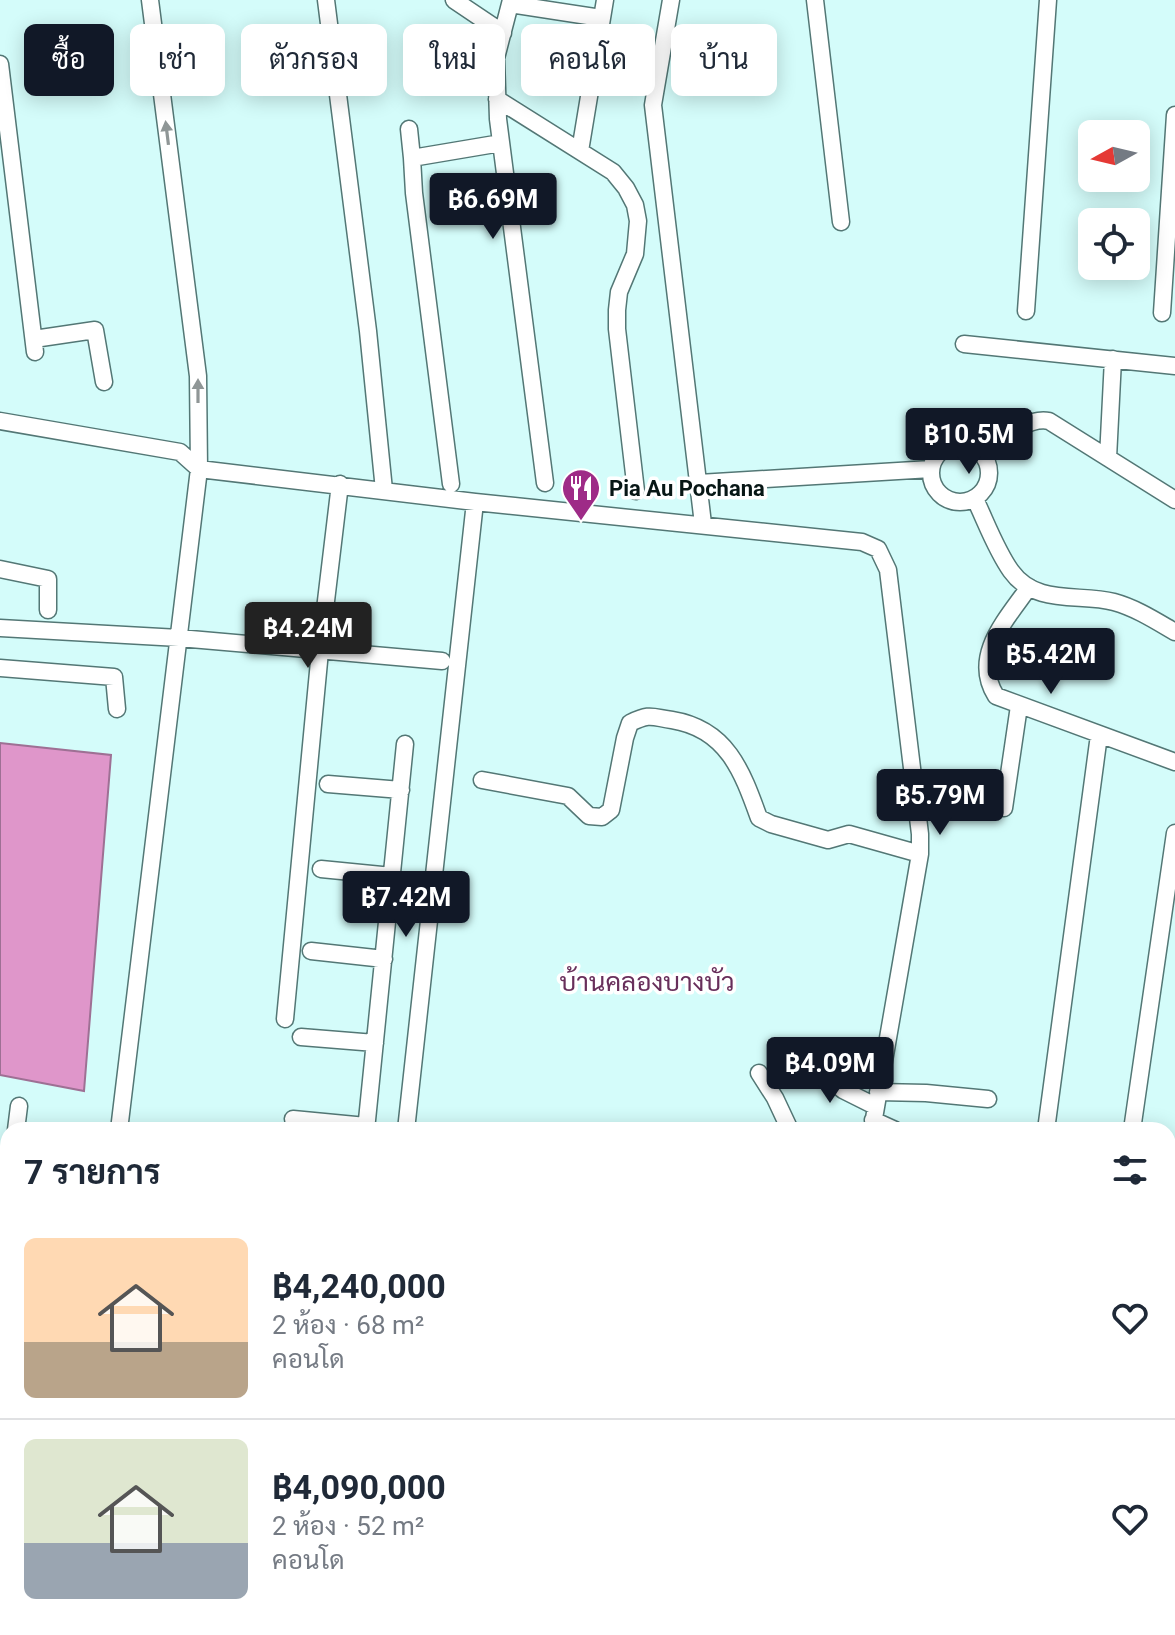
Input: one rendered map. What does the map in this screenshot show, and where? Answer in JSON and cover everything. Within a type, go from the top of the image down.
[{"type":"street","points":[[115,1122],[199,469],[198,376],[150,0]]},
{"type":"street","points":[[326,0],[368,331],[384,490]]},
{"type":"street","points":[[454,0],[490,24]]},
{"type":"street","points":[[580,151],[605,0]]},
{"type":"street","points":[[671,0],[653,105],[703,524]]},
{"type":"street","points":[[815,0],[841,222]]},
{"type":"street","points":[[1026,311],[1048,0]]},
{"type":"street","points":[[505,25],[511,2],[601,18]]},
{"type":"street","points":[[0,64],[34,345],[95,330],[104,382]]},
{"type":"street","points":[[497,96],[545,483]]},
{"type":"street","points":[[497,99],[613,172],[635,205],[638,234],[635,254],[619,292],[617,329],[636,491]]},
{"type":"street","points":[[1162,313],[1175,115]]},
{"type":"street","points":[[409,129],[414,193],[451,484]]},
{"type":"street","points":[[412,158],[501,143]]},
{"type":"street","points":[[964,344],[1175,366]]},
{"type":"street","points":[[1108,458],[1113,359]]},
{"type":"street","points":[[982,453],[1041,419],[1049,421],[1175,500]]},
{"type":"street","points":[[0,421],[180,452],[199,469],[475,502],[862,542],[878,549],[888,570],[920,854],[874,1112]]},
{"type":"street","points":[[956,444],[975,447],[982,453],[987,461],[989,478],[982,493],[975,499],[957,502],[940,495],[934,487],[931,469],[940,452],[956,444]]},
{"type":"street","points":[[699,483],[931,469]]},
{"type":"street","points":[[285,1019],[320,651],[340,484]]},
{"type":"street","points":[[975,499],[1011,572],[1029,587],[1057,597],[1113,602],[1146,615],[1175,632]]},
{"type":"street","points":[[407,1122],[475,502]]},
{"type":"street","points":[[0,569],[48,579],[48,610]]},
{"type":"street","points":[[1029,587],[998,632],[986,657],[987,682],[996,696],[1175,762]]},
{"type":"street","points":[[0,628],[179,638],[442,661]]},
{"type":"street","points":[[0,668],[114,677],[117,709]]},
{"type":"street","points":[[1004,808],[1019,706]]},
{"type":"street","points":[[482,780],[568,796],[589,816],[602,817],[611,810],[630,723],[647,715],[695,724],[716,739],[733,760],[748,787],[759,818],[828,840],[849,834],[920,854]]},
{"type":"street","points":[[1047,1122],[1099,735]]},
{"type":"street","points":[[367,1122],[405,744]]},
{"type":"street","points":[[328,784],[401,790]]},
{"type":"street","points":[[1133,1122],[1175,833]]},
{"type":"street","points":[[321,869],[392,876]]},
{"type":"street","points":[[311,951],[384,959]]},
{"type":"street","points":[[301,1037],[375,1043]]},
{"type":"street","points":[[813,1064],[874,1112]]},
{"type":"street","points":[[759,1073],[786,1122]]},
{"type":"street","points":[[874,1112],[926,1093],[988,1099]]},
{"type":"street","points":[[17,1122],[19,1106]]},
{"type":"street","points":[[293,1119],[317,1122]]},
{"type":"shaded area","points":[[0,743],[111,755],[84,1091],[0,1075]]},
{"type":"place","name":"Pia Au Pochana","points":[[581,522]]},
{"type":"district","name":"บ้านคลองบางบัว","points":[[647,982]]}]
